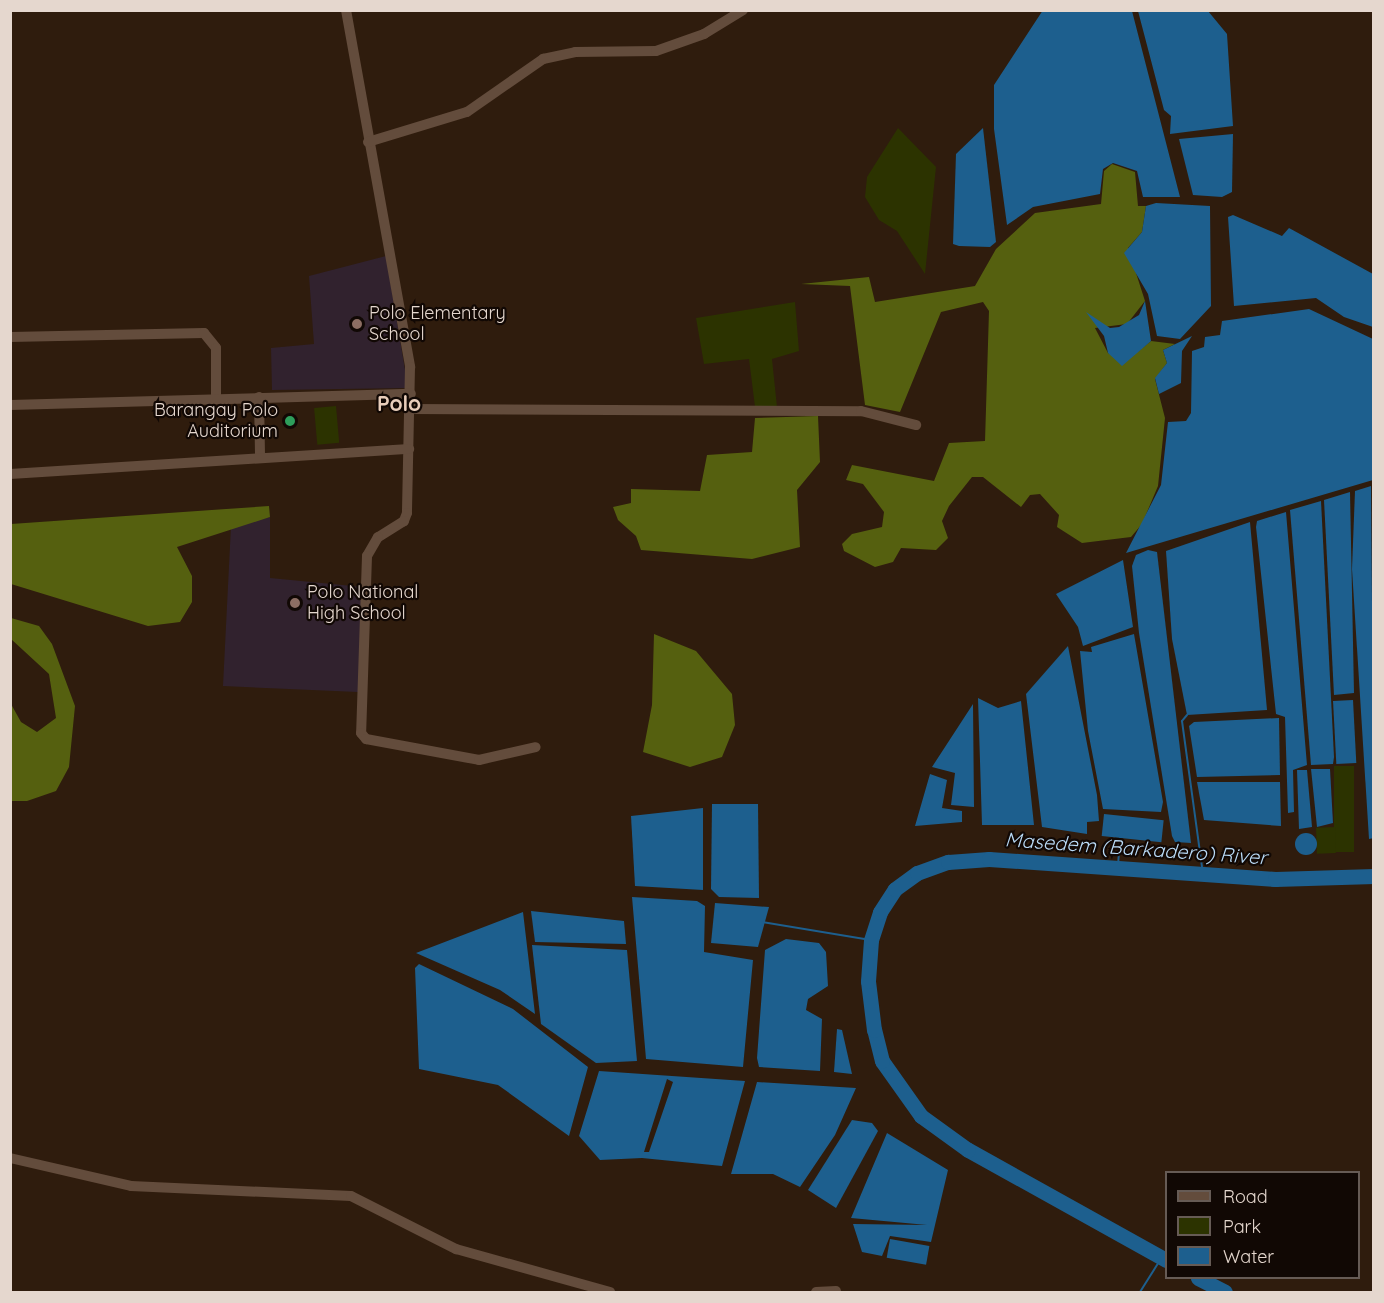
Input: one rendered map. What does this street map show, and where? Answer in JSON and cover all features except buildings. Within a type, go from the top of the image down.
[{"type":"street","points":[[346,10],[368,142],[403,316],[411,394],[407,513],[404,521],[378,537],[367,556],[361,733],[366,739],[479,760],[536,747]]},
{"type":"street","points":[[368,142],[467,112],[543,59],[575,52],[656,51],[704,34],[743,10]]},
{"type":"street","points":[[10,337],[204,333],[216,348],[216,397]]},
{"type":"street","points":[[10,405],[216,397],[411,394]]},
{"type":"street","points":[[259,397],[261,457]]},
{"type":"street","points":[[411,409],[861,411],[916,425]]},
{"type":"street","points":[[10,474],[409,449]]},
{"type":"street","points":[[10,1158],[160,1189],[351,1196],[456,1249],[610,1293]]},
{"type":"street","points":[[816,1293],[836,1291]]},
{"type":"shaded area","name":"Polo Elementary School","points":[[386,256],[408,388],[272,390],[271,348],[314,344],[309,276]]},
{"type":"shaded area","name":"Polo National High School","points":[[270,517],[270,578],[363,587],[358,692],[223,686],[231,526]]},
{"type":"green space","points":[[898,128],[936,167],[925,274],[897,231],[879,220],[865,197],[867,177]]},
{"type":"green space","points":[[1112,164],[1135,172],[1138,206],[1146,206],[1142,232],[1128,248],[1145,301],[1127,324],[1095,328],[1108,353],[1126,361],[1151,341],[1175,344],[1163,350],[1167,363],[1155,379],[1165,418],[1158,486],[1142,524],[1131,537],[1082,543],[1057,527],[1059,515],[1040,494],[1030,495],[1021,507],[983,477],[972,477],[949,506],[942,521],[948,538],[936,550],[901,548],[893,562],[875,567],[844,551],[842,544],[852,534],[882,527],[884,512],[863,484],[846,480],[852,465],[934,481],[949,443],[985,441],[989,311],[983,302],[941,312],[900,412],[865,405],[850,286],[801,284],[869,277],[875,302],[975,286],[996,249],[1035,213],[1101,204],[1104,171]]},
{"type":"green space","points":[[795,302],[799,351],[772,359],[777,407],[755,407],[749,359],[704,364],[696,318]]},
{"type":"green space","points":[[336,406],[339,443],[317,445],[314,408]]},
{"type":"green space","points":[[818,416],[820,462],[797,490],[800,547],[752,559],[641,550],[636,536],[618,520],[613,507],[631,503],[631,489],[700,491],[707,455],[752,452],[755,418]]},
{"type":"green space","points":[[269,506],[270,517],[177,547],[192,576],[192,602],[180,622],[148,626],[11,584],[11,524]]},
{"type":"green space","points":[[11,618],[39,626],[52,644],[75,706],[69,767],[56,791],[27,801],[11,801],[11,704],[21,722],[37,732],[56,718],[49,674],[11,639]]},
{"type":"green space","points":[[654,634],[696,651],[732,694],[735,725],[722,757],[690,767],[643,752],[652,705]]},
{"type":"green space","points":[[1334,766],[1354,766],[1354,852],[1334,852]]},
{"type":"green space","points":[[1335,827],[1336,853],[1317,854],[1316,828]]},
{"type":"water","points":[[1043,10],[1132,11],[1180,197],[1143,197],[1137,171],[1113,163],[1103,169],[1100,194],[1033,207],[1007,225],[994,129],[994,85]]},
{"type":"water","points":[[1138,11],[1208,11],[1227,34],[1233,126],[1170,134],[1171,116],[1164,110]]},
{"type":"water","points":[[983,128],[996,242],[990,247],[959,246],[953,244],[956,154]]},
{"type":"water","points":[[1233,134],[1232,192],[1222,197],[1193,195],[1179,139]]},
{"type":"water","points":[[1156,203],[1210,206],[1211,306],[1180,339],[1157,336],[1148,294],[1124,253],[1142,232],[1146,206]]},
{"type":"water","points":[[1233,215],[1282,236],[1289,228],[1373,274],[1373,327],[1344,317],[1316,298],[1234,306],[1228,217]]},
{"type":"water","points":[[1145,301],[1151,341],[1122,366],[1108,353],[1104,336],[1086,312],[1110,328],[1119,327],[1139,315]]},
{"type":"water","points":[[1309,309],[1373,339],[1373,480],[1126,553],[1161,485],[1168,422],[1186,421],[1191,413],[1192,351],[1204,347],[1205,337],[1220,335],[1222,321]]},
{"type":"water","points":[[1192,336],[1182,351],[1181,383],[1159,394],[1155,378],[1167,363],[1163,350]]},
{"type":"water","points":[[1371,486],[1374,838],[1369,839],[1352,569],[1355,491]]},
{"type":"water","points":[[1350,492],[1354,693],[1334,695],[1324,500]]},
{"type":"water","points":[[1321,501],[1334,757],[1333,764],[1311,765],[1290,510]]},
{"type":"water","points":[[1286,512],[1307,765],[1293,770],[1294,812],[1288,813],[1285,717],[1276,714],[1256,527],[1257,521]]},
{"type":"water","points":[[1250,522],[1267,710],[1187,715],[1172,639],[1166,551]]},
{"type":"water","points":[[1148,550],[1157,552],[1191,843],[1175,842],[1172,836],[1139,633],[1132,566],[1136,555]]},
{"type":"water","points":[[1123,560],[1133,627],[1083,646],[1078,627],[1056,594]]},
{"type":"water","points":[[1134,634],[1163,802],[1161,812],[1103,809],[1088,731],[1080,651],[1092,652],[1091,647]]},
{"type":"water","points":[[1068,646],[1097,795],[1099,821],[1087,822],[1087,834],[1042,827],[1026,694]]},
{"type":"water","points":[[978,698],[998,708],[1021,701],[1034,825],[982,825]]},
{"type":"water","points":[[1353,700],[1356,763],[1336,764],[1333,701]]},
{"type":"water","points":[[973,704],[974,807],[951,805],[955,773],[932,767]]},
{"type":"water","points":[[1279,718],[1280,775],[1197,777],[1189,726],[1194,722]]},
{"type":"water","points":[[1311,769],[1330,769],[1333,823],[1317,827]]},
{"type":"water","points":[[1297,770],[1307,770],[1312,827],[1299,829]]},
{"type":"water","points":[[930,774],[947,780],[942,808],[962,811],[962,822],[915,826]]},
{"type":"water","points":[[1197,782],[1280,782],[1281,826],[1204,820]]},
{"type":"water","points":[[712,804],[758,804],[759,898],[719,897],[711,889]]},
{"type":"water","points":[[703,808],[703,890],[635,886],[631,816]]},
{"type":"water","points":[[1104,814],[1164,820],[1161,842],[1102,836]]},
{"type":"water","points":[[1306,833],[1314,836],[1317,844],[1314,852],[1306,855],[1298,852],[1295,844],[1298,836]]},
{"type":"water","points":[[632,897],[697,901],[705,906],[704,952],[753,960],[743,1067],[646,1059]]},
{"type":"water","points":[[715,903],[769,907],[758,947],[711,943]]},
{"type":"water","points":[[531,911],[624,921],[626,944],[535,942]]},
{"type":"water","points":[[523,912],[535,1014],[500,990],[416,953]]},
{"type":"water","points":[[786,939],[819,943],[826,952],[828,986],[808,999],[806,1010],[822,1019],[820,1071],[759,1067],[757,1058],[765,950]]},
{"type":"water","points":[[532,945],[627,950],[637,1061],[596,1063],[541,1024]]},
{"type":"water","points":[[419,964],[513,1009],[588,1067],[569,1136],[498,1085],[419,1069],[415,968]]},
{"type":"water","points":[[837,1029],[842,1030],[852,1074],[834,1072]]},
{"type":"water","points":[[599,1071],[745,1081],[722,1166],[642,1158],[600,1160],[579,1136]],"holes":[[[667,1079],[673,1082],[649,1152],[644,1152]]]},
{"type":"water","points":[[757,1082],[856,1088],[835,1135],[800,1187],[773,1174],[731,1174]]},
{"type":"water","points":[[852,1120],[872,1123],[878,1131],[836,1208],[808,1190]]},
{"type":"water","points":[[887,1133],[948,1170],[931,1242],[890,1236],[882,1256],[862,1252],[853,1224],[927,1225],[851,1218]]},
{"type":"water","points":[[890,1239],[929,1246],[926,1265],[887,1258]]},
{"type":"waterway","points":[[1187,715],[1182,721],[1203,874]]},
{"type":"waterway","points":[[1118,866],[1120,837]]},
{"type":"waterway","name":"Masedem (Barkadero) River","points":[[1165,1259],[968,1150],[921,1116],[882,1061],[874,1030],[868,981],[871,940],[880,912],[895,889],[917,873],[948,862],[989,859],[1275,879],[1374,876]]},
{"type":"waterway","points":[[762,922],[871,940]]},
{"type":"waterway","points":[[1140,1292],[1162,1257]]},
{"type":"waterway","name":"Masedem (Barkadero) River","points":[[1200,1279],[1225,1292]]},
{"type":"place","name":"Polo Elementary School","points":[[357,324]]},
{"type":"place","name":"Barangay Polo Auditorium","points":[[290,421]]},
{"type":"place","name":"Polo National High School","points":[[295,603]]},
{"type":"district","name":"Polo","points":[[399,403]]}]
